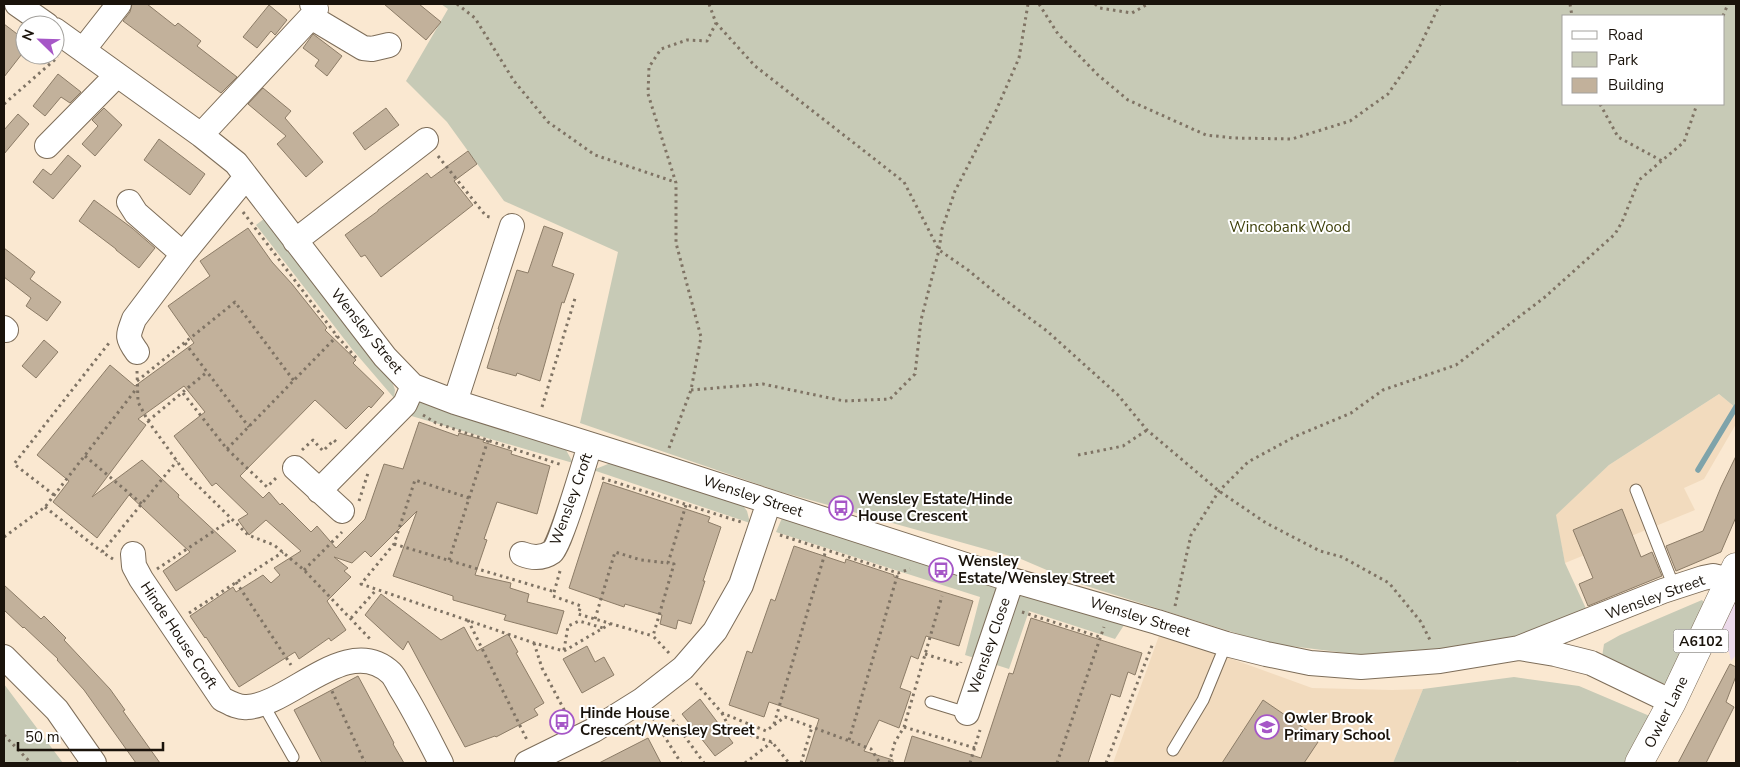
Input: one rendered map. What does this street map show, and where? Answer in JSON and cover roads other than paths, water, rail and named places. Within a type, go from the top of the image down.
[{"type":"main road","name":"Owler Lane","points":[[1639,763],[1672,702],[1733,573]]},
{"type":"street","points":[[17,4],[33,15]]},
{"type":"street","points":[[70,41],[119,4]]},
{"type":"street","points":[[201,135],[312,10],[363,48],[372,49],[389,45]]},
{"type":"street","name":"Wensley Street","points":[[70,41],[116,76],[201,135],[236,163],[385,357],[413,386],[455,402],[536,428],[1012,580],[1166,624],[1226,644],[1310,663],[1361,667],[1440,661],[1519,648],[1668,589],[1713,576],[1733,573]]},
{"type":"street","points":[[48,146],[116,76]]},
{"type":"street","points":[[295,241],[426,140]]},
{"type":"street","points":[[133,342],[134,319],[183,254],[246,177]]},
{"type":"street","points":[[129,202],[136,213],[183,254]]},
{"type":"street","points":[[455,402],[512,226]]},
{"type":"street","points":[[319,491],[405,404],[413,386]]},
{"type":"street","name":"Wensley Croft","points":[[522,554],[530,557],[543,557],[554,551],[590,445]]},
{"type":"street","points":[[292,465],[342,511]]},
{"type":"street","points":[[532,761],[579,737],[647,696],[683,668],[714,631],[741,586],[769,502]]},
{"type":"street","name":"Hinde House Croft","points":[[133,554],[134,566],[222,699],[234,706],[247,708],[263,704],[340,664],[357,661],[375,664],[391,674],[408,701],[441,763]]},
{"type":"street","name":"Wensley Close","points":[[967,713],[1012,580]]},
{"type":"street","points":[[1581,624],[1579,644],[1591,663]]},
{"type":"street","name":"Wensley Street","points":[[1519,648],[1591,663],[1672,702]]},
{"type":"street","points":[[4,657],[57,710],[94,763]]},
{"type":"lane","points":[[1636,490],[1668,589]]},
{"type":"lane","points":[[1173,750],[1203,700],[1226,644]]},
{"type":"lane","points":[[931,702],[967,713]]},
{"type":"lane","points":[[263,704],[293,756]]},
{"type":"waterway","points":[[1698,470],[1736,407]]},
{"type":"place","name":"Wensley Estate/Hinde House Crescent","points":[[841,508]]},
{"type":"place","name":"Wensley Estate/Wensley Street","points":[[941,570]]},
{"type":"place","name":"Hinde House Crescent/Wensley Street","points":[[562,722]]},
{"type":"place","name":"Owler Brook Primary School","points":[[1267,727]]},
{"type":"park label","name":"Wincobank Wood","points":[[1290,227]]}]
